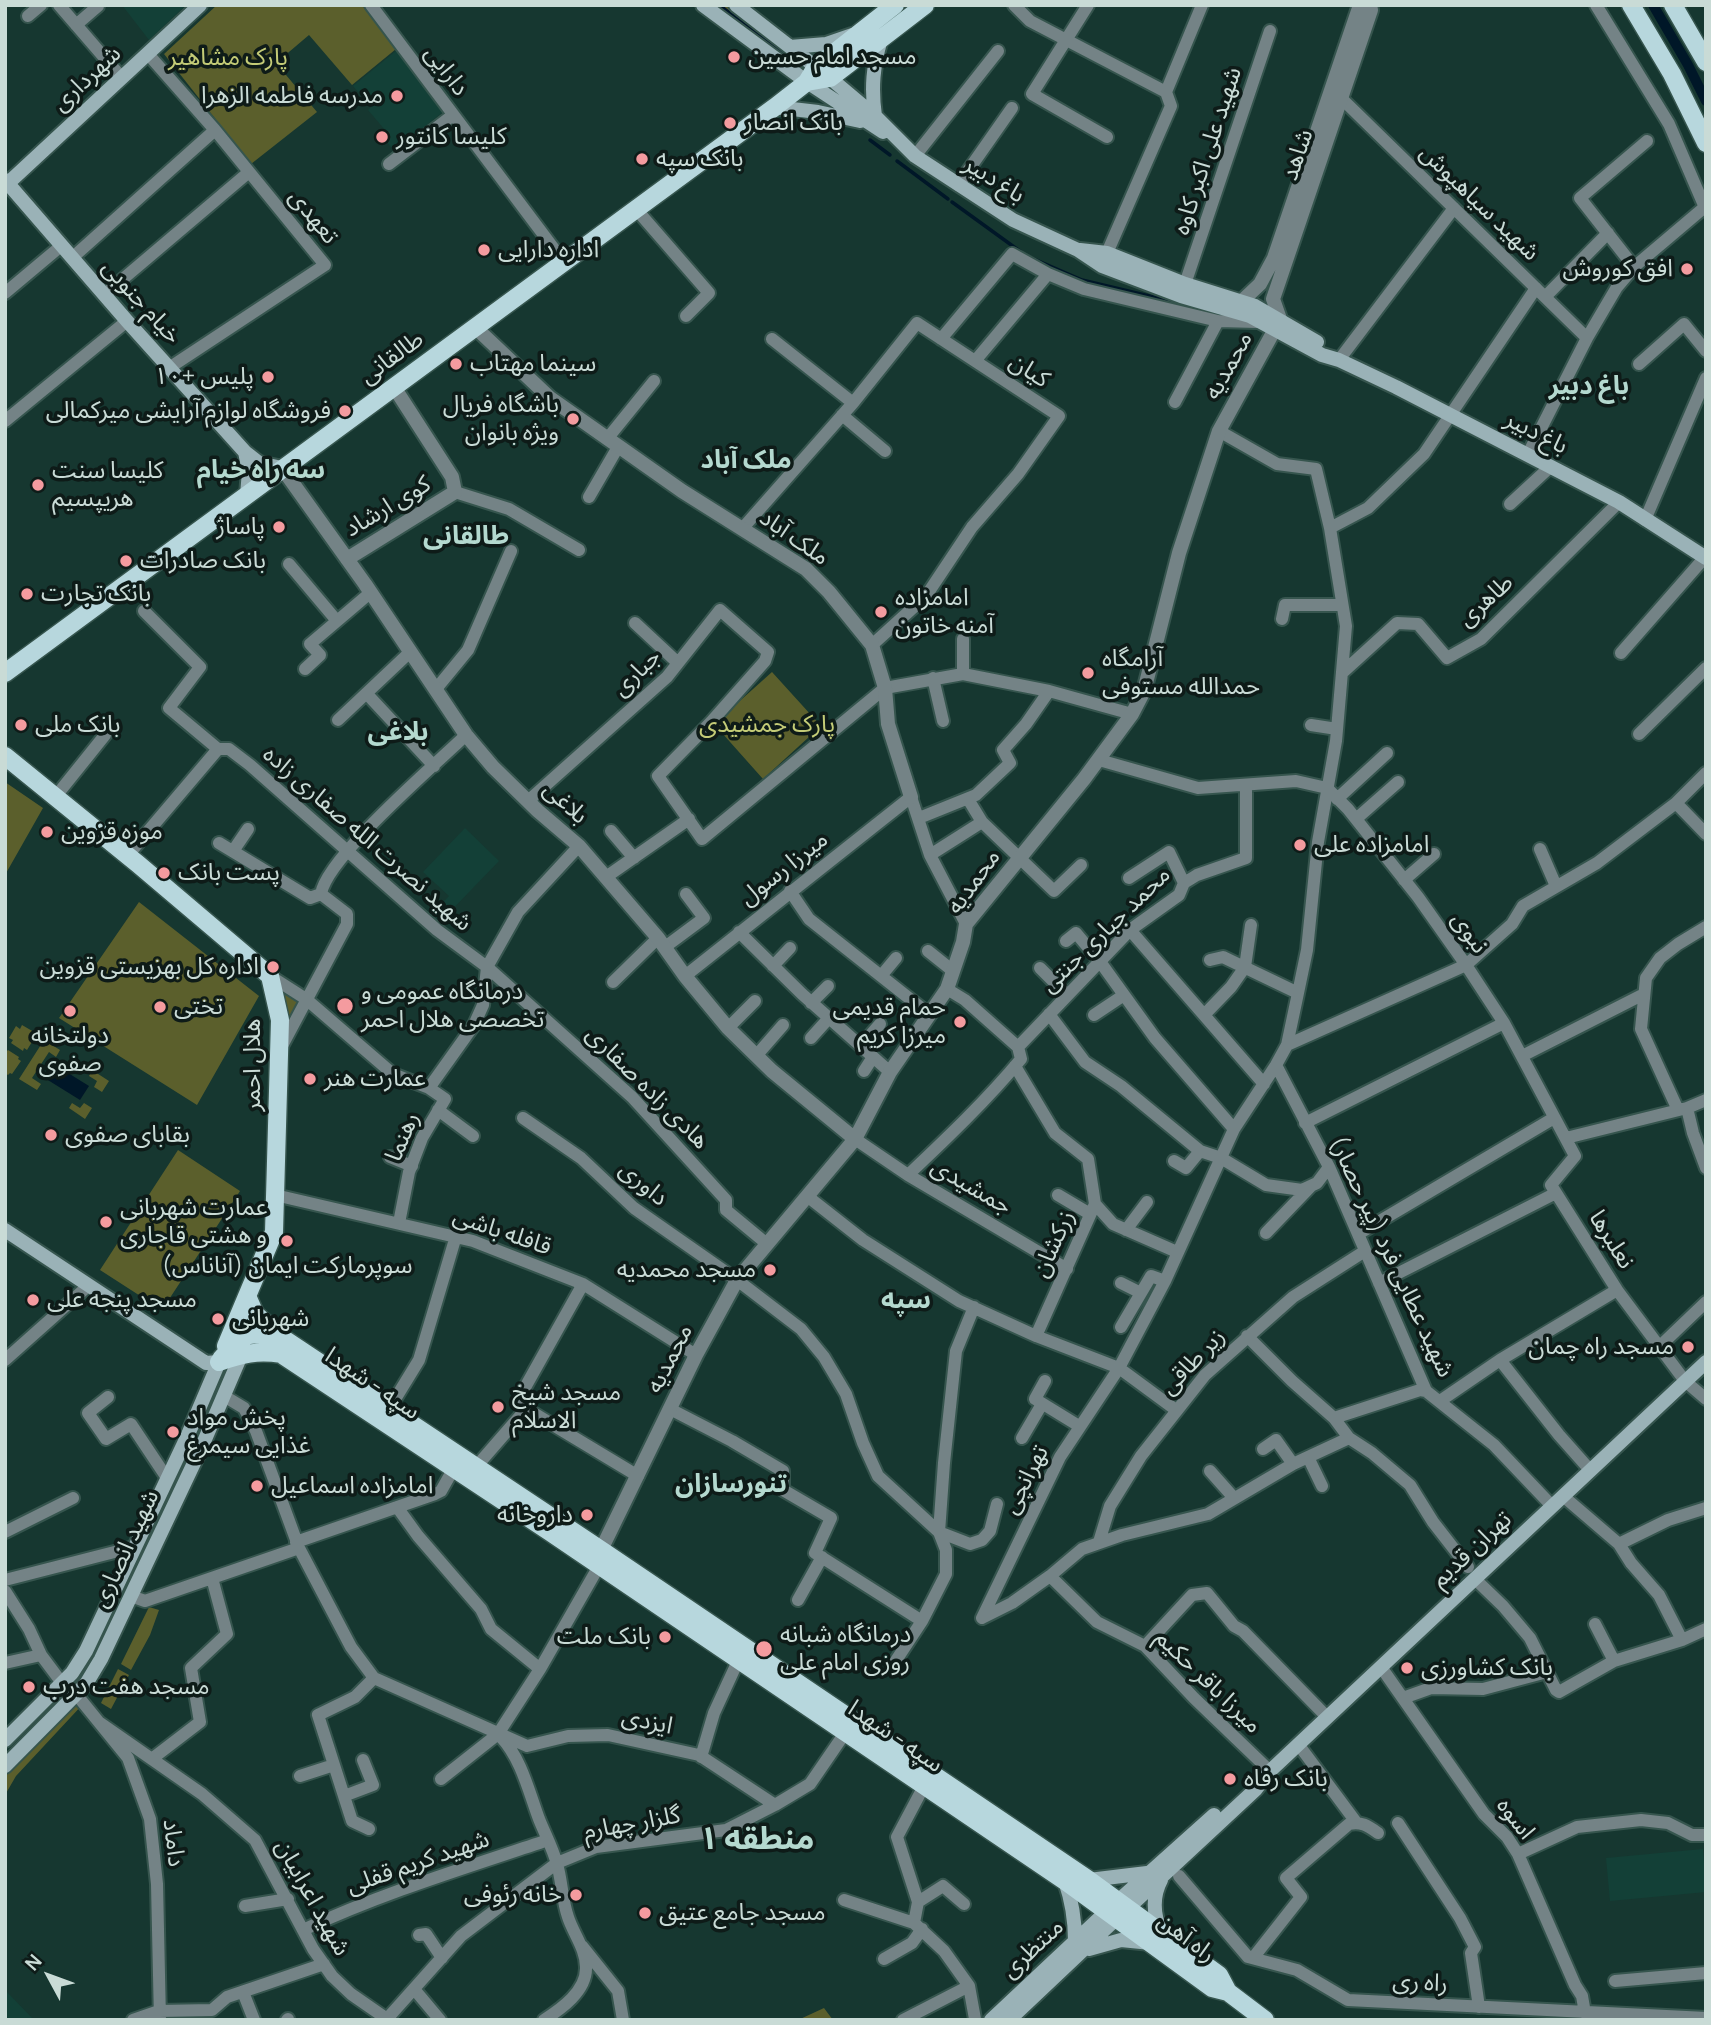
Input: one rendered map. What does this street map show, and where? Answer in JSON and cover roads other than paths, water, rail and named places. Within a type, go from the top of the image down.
[{"type":"main road","name":"شهرداری","points":[[6,183],[200,5]]},
{"type":"main road","points":[[703,5],[818,76],[871,120]]},
{"type":"main road","points":[[736,5],[790,47],[818,76],[871,120]]},
{"type":"main road","points":[[790,47],[826,44],[860,33],[892,15],[925,5]]},
{"type":"main road","points":[[1631,5],[1672,74],[1706,143]]},
{"type":"main road","points":[[1673,5],[1705,58]]},
{"type":"main road","points":[[871,120],[873,64],[892,15]]},
{"type":"main road","points":[[818,76],[860,33]]},
{"type":"main road","points":[[818,76],[881,39]]},
{"type":"main road","name":"طالقانی","points":[[5,673],[818,76]]},
{"type":"main road","points":[[775,107],[871,120]]},
{"type":"main road","name":"باغ دبیر","points":[[871,120],[915,156],[1013,220],[1078,250],[1102,266],[1181,296],[1272,323],[1327,348],[1339,360],[1619,502],[1705,557]]},
{"type":"main road","name":"خیام جنوبی","points":[[6,183],[244,452],[259,463],[282,468]]},
{"type":"main road","name":"باغ دبیر","points":[[1078,250],[1107,253],[1185,284],[1242,301],[1272,323]]},
{"type":"main road","points":[[244,452],[248,471],[247,495]]},
{"type":"main road","points":[[5,756],[270,976]]},
{"type":"main road","name":"هلال احمر","points":[[239,1339],[248,1298],[274,1232],[280,1020],[270,976]]},
{"type":"main road","points":[[5,1230],[206,1363],[219,1362],[239,1339]]},
{"type":"main road","points":[[248,1298],[259,1320],[286,1341]]},
{"type":"main road","name":"سپه - شهدا","points":[[239,1339],[256,1335],[286,1341],[475,1468],[738,1661],[1065,1881],[1118,1910]]},
{"type":"main road","name":"سپه - شهدا","points":[[239,1339],[263,1351],[281,1354],[454,1468],[600,1558],[1089,1880],[1118,1910]]},
{"type":"main road","name":"شهید انصاری","points":[[5,1766],[86,1684],[101,1659],[224,1396],[239,1339]]},
{"type":"main road","name":"شهید انصاری","points":[[5,1740],[72,1673],[86,1651],[187,1437],[219,1362]]},
{"type":"main road","name":"تهران قدیم","points":[[1118,1910],[1256,1789],[1270,1771],[1381,1667],[1471,1573],[1557,1501],[1706,1362]]},
{"type":"main road","points":[[187,1437],[203,1444]]},
{"type":"main road","points":[[1065,1881],[1073,1909],[1076,1948],[1092,1948],[1121,1940],[1156,1937],[1156,1874],[1089,1880]]},
{"type":"main road","name":"راه آهن","points":[[1118,1910],[1156,1937],[1219,1975],[1228,1992],[1265,2020]]},
{"type":"main road","name":"منتظری","points":[[991,2020],[1118,1910]]},
{"type":"main road","name":"منتظری","points":[[1009,2020],[1076,1948]]},
{"type":"street","points":[[28,16],[41,5]]},
{"type":"street","points":[[59,5],[122,78]]},
{"type":"street","name":"دارایی","points":[[371,5],[564,262]]},
{"type":"street","points":[[1014,5],[1030,22],[1166,92]]},
{"type":"street","points":[[1088,5],[1032,94],[1107,136]]},
{"type":"street","points":[[1107,253],[1171,106],[1166,92],[1202,5]]},
{"type":"street","name":"شاهد","points":[[1272,323],[1273,299],[1360,5]]},
{"type":"street","name":"شاهد","points":[[1242,301],[1260,285],[1273,258],[1341,97],[1371,10],[1370,5]]},
{"type":"street","points":[[1528,454],[1587,338],[1617,287],[1634,267],[1705,207],[1669,124],[1596,5]]},
{"type":"street","points":[[76,25],[98,6]]},
{"type":"street","name":"شهید علی اکبر کاوه","points":[[1185,284],[1270,31]]},
{"type":"street","points":[[915,156],[998,51]]},
{"type":"street","name":"تعهدی","points":[[148,54],[215,130],[325,265],[169,368]]},
{"type":"street","name":"شهید سیاهپوش","points":[[1341,97],[1587,338]]},
{"type":"street","points":[[958,186],[1012,108]]},
{"type":"street","points":[[389,164],[453,115]]},
{"type":"street","points":[[72,258],[215,130]]},
{"type":"street","points":[[1634,267],[1580,198],[1647,141]]},
{"type":"street","points":[[104,295],[249,172]]},
{"type":"street","points":[[1339,360],[1454,208]]},
{"type":"street","points":[[636,209],[709,293],[686,316]]},
{"type":"street","points":[[1330,528],[1368,508],[1423,454],[1540,293],[1608,233]]},
{"type":"street","points":[[5,293],[61,246]]},
{"type":"street","points":[[942,339],[1013,254],[1048,274],[1084,289],[1218,321],[1272,323]]},
{"type":"street","points":[[975,361],[1048,274]]},
{"type":"street","points":[[5,421],[127,321]]},
{"type":"street","points":[[1175,402],[1218,321]]},
{"type":"street","name":"کیان","points":[[853,403],[917,323],[1059,416],[1018,474],[972,527],[926,596],[872,645]]},
{"type":"street","name":"محمدیه","points":[[600,1558],[696,1355],[737,1280],[855,1139],[890,1072],[947,989],[966,924],[1099,760],[1132,714],[1144,691],[1178,553],[1219,431],[1272,323]]},
{"type":"street","points":[[1639,364],[1685,324],[1706,351]]},
{"type":"street","name":"ملک آباد","points":[[476,328],[550,398],[613,443],[806,569],[829,592],[872,645],[885,688],[888,724],[930,855],[966,924]]},
{"type":"street","points":[[742,529],[853,403],[772,339]]},
{"type":"street","points":[[1645,520],[1706,378]]},
{"type":"street","points":[[590,497],[613,443],[654,380]]},
{"type":"street","name":"کوی ارشاد","points":[[346,558],[455,492],[456,486],[452,477],[394,387]]},
{"type":"street","points":[[842,415],[885,451]]},
{"type":"street","points":[[1219,431],[1277,464],[1316,469],[1330,528],[1346,626],[1337,729],[1317,855],[1307,950],[1286,1045],[1234,1129],[1221,1158]]},
{"type":"street","points":[[1510,504],[1550,467]]},
{"type":"street","name":"بلاغی","points":[[282,468],[466,735],[493,767],[579,846],[661,942],[728,1028],[756,1056],[855,1139]]},
{"type":"street","points":[[455,492],[509,509],[579,550]]},
{"type":"street","name":"طاهری","points":[[1342,673],[1397,623],[1418,624],[1447,658],[1481,639],[1619,502]]},
{"type":"street","points":[[436,688],[468,650],[511,551]]},
{"type":"street","points":[[1621,653],[1705,557]]},
{"type":"street","points":[[289,564],[337,621]]},
{"type":"street","points":[[305,669],[320,654],[310,644],[370,593]]},
{"type":"street","points":[[1282,619],[1285,605],[1342,605]]},
{"type":"street","name":"جباری","points":[[528,801],[667,677],[720,610],[768,652],[765,661],[711,722],[658,776],[689,819]]},
{"type":"street","name":"شهید نصرت الله صفاری زاده","points":[[144,611],[201,667],[169,708],[218,749],[229,749],[250,765],[437,930],[487,967]]},
{"type":"street","points":[[635,623],[678,663]]},
{"type":"street","points":[[963,639],[963,674]]},
{"type":"street","points":[[338,720],[409,653]]},
{"type":"street","points":[[1639,734],[1706,668]]},
{"type":"street","points":[[606,877],[689,819],[702,839],[885,688],[963,674],[1049,691],[1132,714]]},
{"type":"street","points":[[933,678],[943,722]]},
{"type":"street","points":[[919,818],[976,795],[1010,763],[1003,750],[1027,724],[1049,691]]},
{"type":"street","points":[[367,694],[434,766]]},
{"type":"street","points":[[1311,725],[1337,729]]},
{"type":"street","points":[[56,796],[105,735]]},
{"type":"street","points":[[321,894],[325,881],[346,851],[466,735]]},
{"type":"street","points":[[128,856],[218,749]]},
{"type":"street","points":[[1337,799],[1387,753]]},
{"type":"street","points":[[1099,760],[1198,788],[1296,781],[1327,788]]},
{"type":"street","points":[[1286,1045],[1466,965],[1512,924],[1522,906],[1597,863],[1676,803],[1706,773]]},
{"type":"street","points":[[1356,819],[1398,782]]},
{"type":"street","name":"محمد جباری جنتی","points":[[1018,1048],[1130,930],[1179,895],[1184,883],[1196,875],[1246,858],[1246,785]]},
{"type":"street","name":"نبوی","points":[[1327,788],[1356,819],[1404,880],[1466,965],[1504,1023],[1554,1118]]},
{"type":"street","name":"میرزا رسول","points":[[685,976],[911,797]]},
{"type":"street","points":[[968,799],[982,822],[1054,891],[1081,865]]},
{"type":"street","points":[[1676,803],[1706,834]]},
{"type":"street","points":[[930,855],[982,822]]},
{"type":"street","points":[[233,851],[248,829]]},
{"type":"street","points":[[611,831],[634,858]]},
{"type":"street","points":[[219,843],[310,898],[321,894]]},
{"type":"street","points":[[487,967],[518,912],[579,846]]},
{"type":"street","points":[[1540,849],[1556,886]]},
{"type":"street","points":[[1129,878],[1168,852],[1184,883]]},
{"type":"street","points":[[1404,880],[1434,854]]},
{"type":"street","points":[[790,891],[808,919],[929,1014]]},
{"type":"street","points":[[279,1051],[349,919],[347,914],[321,894]]},
{"type":"street","points":[[613,982],[661,942],[704,918],[686,894]]},
{"type":"street","points":[[1205,1014],[1231,987],[1245,967],[1251,925]]},
{"type":"street","points":[[1706,928],[1660,958],[1646,978],[1641,1029],[1683,1109],[1706,1168]]},
{"type":"street","points":[[1130,930],[1264,1084]]},
{"type":"street","points":[[739,932],[811,1003],[890,1072]]},
{"type":"street","points":[[1066,941],[1076,933],[1155,1038],[1234,1129]]},
{"type":"street","points":[[773,965],[790,948]]},
{"type":"street","points":[[928,951],[953,971]]},
{"type":"street","points":[[1210,960],[1223,957],[1298,993]]},
{"type":"street","points":[[881,976],[896,958]]},
{"type":"street","name":"رهنما","points":[[399,1223],[412,1166],[422,1138],[444,1099],[429,1088],[474,1025],[482,1005],[487,967]]},
{"type":"street","name":"هادی زاده صفاری","points":[[487,967],[632,1097],[726,1200],[726,1210],[766,1244]]},
{"type":"street","points":[[1040,968],[1067,995]]},
{"type":"street","points":[[270,976],[306,999],[393,1074],[429,1088]]},
{"type":"street","points":[[811,1003],[828,986]]},
{"type":"street","points":[[908,1175],[962,1124],[1021,1059],[1018,1048],[965,1000],[947,989]]},
{"type":"street","points":[[1522,1056],[1644,994]]},
{"type":"street","points":[[1094,1015],[1124,995]]},
{"type":"street","points":[[728,1028],[755,1001]]},
{"type":"street","points":[[1049,1014],[1085,1062],[1121,1086],[1200,1151],[1221,1158],[1266,1185],[1303,1190],[1317,1183],[1329,1167]]},
{"type":"street","points":[[811,1038],[829,1018]]},
{"type":"street","points":[[1305,1123],[1504,1023]]},
{"type":"street","points":[[756,1056],[783,1024]]},
{"type":"street","points":[[861,1046],[880,1024]]},
{"type":"street","points":[[864,1071],[873,1057]]},
{"type":"street","name":"شهید عطایی فرد (پیر حصار)","points":[[1276,1065],[1329,1167],[1426,1391],[1494,1445],[1557,1501],[1619,1544],[1631,1563],[1659,1595],[1682,1640]]},
{"type":"street","name":"زرکشان","points":[[1016,1066],[1055,1133],[1088,1159],[1092,1209],[1036,1336]]},
{"type":"street","points":[[1566,1138],[1683,1109],[1706,1100]]},
{"type":"street","points":[[438,1110],[473,1136]]},
{"type":"street","name":"داوری","points":[[523,1118],[581,1158],[634,1208],[737,1280],[801,1329],[824,1357],[846,1394],[878,1476],[939,1531]]},
{"type":"street","points":[[1358,1234],[1554,1118],[1575,1156],[1551,1185],[1556,1193],[1379,1283]]},
{"type":"street","name":"جمشیدی","points":[[855,1139],[908,1175],[1067,1269]]},
{"type":"street","points":[[1174,1161],[1186,1168],[1200,1151]]},
{"type":"street","points":[[390,1157],[412,1166]]},
{"type":"street","name":"تهرانچی","points":[[1050,1576],[1012,1603],[982,1618],[1060,1457],[1119,1368],[1165,1281],[1221,1158]]},
{"type":"street","points":[[1266,1233],[1311,1186]]},
{"type":"street","name":"نعلبرها","points":[[1556,1193],[1617,1290],[1685,1381],[1706,1399]]},
{"type":"street","name":"قافله باشی","points":[[275,1195],[456,1236],[583,1284],[696,1355]]},
{"type":"street","points":[[1058,1195],[1092,1209],[1113,1224],[1177,1252]]},
{"type":"street","points":[[807,1196],[863,1240],[959,1301],[1036,1336],[1119,1368],[1176,1410]]},
{"type":"street","points":[[1126,1230],[1147,1202]]},
{"type":"street","points":[[389,1409],[419,1360],[456,1236]]},
{"type":"street","name":"زیر طاقی","points":[[1099,1542],[1110,1506],[1140,1456],[1205,1375],[1293,1297],[1365,1251]]},
{"type":"street","points":[[1121,1327],[1151,1276],[1165,1281]]},
{"type":"street","points":[[1121,1283],[1141,1293]]},
{"type":"street","points":[[583,1284],[518,1400],[525,1408],[638,1476]]},
{"type":"street","points":[[5,1360],[88,1286]]},
{"type":"street","points":[[1440,1401],[1500,1360],[1617,1290]]},
{"type":"street","points":[[1660,1348],[1706,1302]]},
{"type":"street","points":[[893,1665],[922,1621],[946,1574],[946,1550],[939,1531],[944,1463],[956,1352],[974,1307]]},
{"type":"street","points":[[1247,1336],[1334,1418],[1349,1438],[1372,1453],[1410,1485],[1433,1522],[1471,1573],[1531,1638],[1559,1692],[1614,1661],[1704,1633]]},
{"type":"street","points":[[1500,1360],[1590,1470]]},
{"type":"street","points":[[1045,1381],[1035,1399],[1079,1426]]},
{"type":"street","points":[[1334,1418],[1420,1390],[1426,1391]]},
{"type":"street","points":[[224,1396],[244,1408],[256,1432],[298,1545],[351,1647],[374,1678],[498,1734],[510,1746],[557,1863],[568,1917],[580,1944],[586,1967],[584,1979],[575,1995],[544,2020]]},
{"type":"street","points":[[108,1397],[88,1413],[102,1436],[106,1439],[131,1424],[167,1478]]},
{"type":"street","points":[[1022,1438],[1042,1404]]},
{"type":"street","points":[[475,1468],[525,1408]]},
{"type":"street","points":[[670,1409],[783,1471],[783,1490],[831,1518],[815,1553],[922,1621]]},
{"type":"street","points":[[1050,1576],[1082,1549],[1099,1542],[1208,1514],[1293,1464],[1349,1438]]},
{"type":"street","points":[[1263,1449],[1276,1440],[1293,1464]]},
{"type":"street","points":[[1308,1457],[1322,1486]]},
{"type":"street","points":[[131,1596],[145,1601],[441,1491],[454,1468]]},
{"type":"street","points":[[1210,1471],[1234,1498]]},
{"type":"street","points":[[5,1532],[73,1498]]},
{"type":"street","points":[[939,1531],[970,1544],[982,1540],[990,1531],[997,1504]]},
{"type":"street","points":[[397,1507],[418,1536],[481,1609],[491,1629],[540,1670]]},
{"type":"street","points":[[1619,1544],[1668,1520],[1706,1508]]},
{"type":"street","points":[[5,1580],[134,1547]]},
{"type":"street","points":[[798,1600],[822,1557]]},
{"type":"street","points":[[442,1779],[498,1734],[540,1670],[600,1558]]},
{"type":"street","name":"میرزا باقر حکیم","points":[[1050,1576],[1097,1622],[1145,1646],[1270,1771]]},
{"type":"street","points":[[153,1758],[200,1722],[191,1668],[228,1634],[212,1578]]},
{"type":"street","points":[[5,1591],[29,1629],[41,1655],[62,1683]]},
{"type":"street","points":[[1145,1646],[1192,1595],[1206,1593],[1234,1626],[1243,1631],[1327,1717]]},
{"type":"street","points":[[1595,1624],[1614,1661]]},
{"type":"street","points":[[5,1663],[41,1655]]},
{"type":"street","points":[[702,1757],[714,1713],[738,1661]]},
{"type":"street","name":"اسوه","points":[[1381,1667],[1484,1814],[1507,1837],[1518,1853],[1575,1985],[1583,1996],[1585,2013]]},
{"type":"street","points":[[1403,1698],[1431,1688],[1483,1689],[1547,1672]]},
{"type":"street","points":[[369,1829],[352,1821],[318,1715],[355,1697],[374,1678]]},
{"type":"street","name":"داماد","points":[[76,1694],[128,1758],[150,1819],[157,1884],[160,2015]]},
{"type":"street","name":"شهید اعرابیان","points":[[100,1723],[202,1794],[256,1840],[324,1964],[351,1994],[387,2019]]},
{"type":"street","name":"گلزار چهارم","points":[[387,2019],[461,1936],[557,1863],[596,1847],[726,1830],[810,1784],[845,1733]]},
{"type":"street","name":"ایزدی","points":[[498,1734],[527,1746],[568,1736],[608,1735],[702,1757],[775,1805]]},
{"type":"street","points":[[1298,1744],[1356,1822]]},
{"type":"street","points":[[344,1796],[373,1785],[363,1760]]},
{"type":"street","points":[[300,1776],[334,1765]]},
{"type":"street","points":[[884,1959],[912,1943],[918,1926],[918,1902],[897,1837],[924,1786]]},
{"type":"street","points":[[1518,1853],[1577,1827],[1641,1820],[1668,1823],[1692,1835],[1706,1835]]},
{"type":"street","points":[[1179,1876],[1248,1957],[1253,1958],[1301,1897],[1286,1878],[1349,1824],[1356,1822],[1366,1825],[1378,1833]]},
{"type":"street","points":[[1398,1823],[1460,1917],[1475,1947],[1471,1953],[1479,2007]]},
{"type":"street","name":"شهید کریم قفلی","points":[[303,1930],[403,1888],[548,1840]]},
{"type":"street","points":[[918,1902],[943,1886],[964,1904]]},
{"type":"street","points":[[244,1906],[288,1899]]},
{"type":"street","points":[[844,1900],[918,1926],[944,1951],[969,1986],[975,2020]]},
{"type":"street","points":[[419,1935],[426,1934],[442,1958]]},
{"type":"street","points":[[580,1944],[618,1991],[623,2020]]},
{"type":"street","name":"راه ری","points":[[1253,1958],[1297,1969],[1348,2000],[1479,2007],[1562,2016],[1585,2013],[1647,2018],[1706,2018]]},
{"type":"street","points":[[133,2020],[212,2010],[227,1997],[324,1964]]},
{"type":"street","points":[[1615,1981],[1706,1973]]},
{"type":"street","points":[[903,2020],[969,1986]]},
{"type":"street","points":[[414,1989],[440,2020]]},
{"type":"street","points":[[243,1992],[254,2020]]},
{"type":"street","points":[[1450,2006],[1450,2020]]},
{"type":"water","points":[[52,1063],[89,1086],[80,1100],[43,1077]]},
{"type":"waterway","points":[[719,5],[790,59]]},
{"type":"waterway","points":[[1653,5],[1706,101]]},
{"type":"waterway","points":[[870,140],[890,155]]},
{"type":"waterway","points":[[897,161],[948,199]]},
{"type":"waterway","points":[[952,202],[1021,252]]},
{"type":"waterway","points":[[1027,256],[1082,280],[1187,305]]},
{"type":"place","name":"مسجد امام حسین","points":[[734,57]]},
{"type":"place","name":"مدرسه فاطمه الزهرا","points":[[397,96]]},
{"type":"place","name":"بانک انصار","points":[[730,123]]},
{"type":"place","name":"کلیسا کانتور","points":[[382,137]]},
{"type":"place","name":"بانک سپه","points":[[642,159]]},
{"type":"place","name":"اداره دارایی","points":[[484,250]]},
{"type":"place","name":"افق کوروش","points":[[1687,269]]},
{"type":"place","name":"سینما مهتاب","points":[[456,364]]},
{"type":"place","name":"پلیس +۱۰","points":[[268,377]]},
{"type":"place","name":"فروشگاه لوازم آرایشی میرکمالی","points":[[345,411]]},
{"type":"place","name":"باشگاه فریال ویژه بانوان","points":[[573,419]]},
{"type":"place","name":"کلیسا سنت هریپسیم","points":[[38,485]]},
{"type":"place","name":"پاساژ","points":[[279,527]]},
{"type":"place","name":"بانک صادرات","points":[[126,561]]},
{"type":"place","name":"بانک تجارت","points":[[27,594]]},
{"type":"place","name":"امامزاده آمنه خاتون","points":[[881,612]]},
{"type":"place","name":"آرامگاه حمدالله مستوفی","points":[[1088,673]]},
{"type":"place","name":"بانک ملی","points":[[21,725]]},
{"type":"place","name":"موزه قزوین","points":[[47,832]]},
{"type":"place","name":"امامزاده علی","points":[[1300,845]]},
{"type":"place","name":"پست بانک","points":[[164,873]]},
{"type":"place","name":"اداره کل بهزیستی قزوین","points":[[273,967]]},
{"type":"place","name":"درمانگاه عمومی و تخصصی هلال احمر","points":[[345,1006]]},
{"type":"place","name":"تختی","points":[[160,1007]]},
{"type":"place","name":"دولتخانه صفوی","points":[[70,1011]]},
{"type":"place","name":"حمام قدیمی میرزا کریم","points":[[960,1022]]},
{"type":"place","name":"عمارت هنر","points":[[310,1079]]},
{"type":"place","name":"بقابای صفوی","points":[[51,1135]]},
{"type":"place","name":"عمارت شهربانی و هشتی قاجاری","points":[[106,1222]]},
{"type":"place","name":"سوپرمارکت ایمان (آناناس)","points":[[287,1241]]},
{"type":"place","name":"مسجد محمدیه","points":[[770,1270]]},
{"type":"place","name":"مسجد پنجه علی","points":[[33,1300]]},
{"type":"place","name":"شهربانی","points":[[218,1319]]},
{"type":"place","name":"مسجد راه چمان","points":[[1688,1347]]},
{"type":"place","name":"مسجد شیخ الاسلام","points":[[498,1407]]},
{"type":"place","name":"پخش مواد غذایی سیمرغ","points":[[173,1432]]},
{"type":"place","name":"امامزاده اسماعیل","points":[[257,1486]]},
{"type":"place","name":"داروخانه","points":[[587,1515]]},
{"type":"place","name":"بانک ملت","points":[[665,1637]]},
{"type":"place","name":"درمانگاه شبانه روزی امام علی","points":[[764,1649]]},
{"type":"place","name":"بانک کشاورزی","points":[[1407,1668]]},
{"type":"place","name":"مسجد هفت درب","points":[[29,1687]]},
{"type":"place","name":"بانک رفاه","points":[[1230,1779]]},
{"type":"place","name":"خانه رئوفی","points":[[576,1895]]},
{"type":"place","name":"مسجد جامع عتیق","points":[[645,1913]]},
{"type":"district","name":"باغ دبیر","points":[[1589,387]]},
{"type":"district","name":"ملک آباد","points":[[746,461]]},
{"type":"district","name":"سه راه خیام","points":[[261,471]]},
{"type":"district","name":"طالقانی","points":[[466,537]]},
{"type":"district","name":"بلاغی","points":[[398,733]]},
{"type":"district","name":"سپه","points":[[906,1301]]},
{"type":"district","name":"تنورسازان","points":[[731,1485]]},
{"type":"district","name":"منطقه ۱","points":[[757,1840]]},
{"type":"park label","name":"پارک مشاهیر","points":[[228,58]]},
{"type":"park label","name":"پارک جمشیدی","points":[[767,725]]}]
